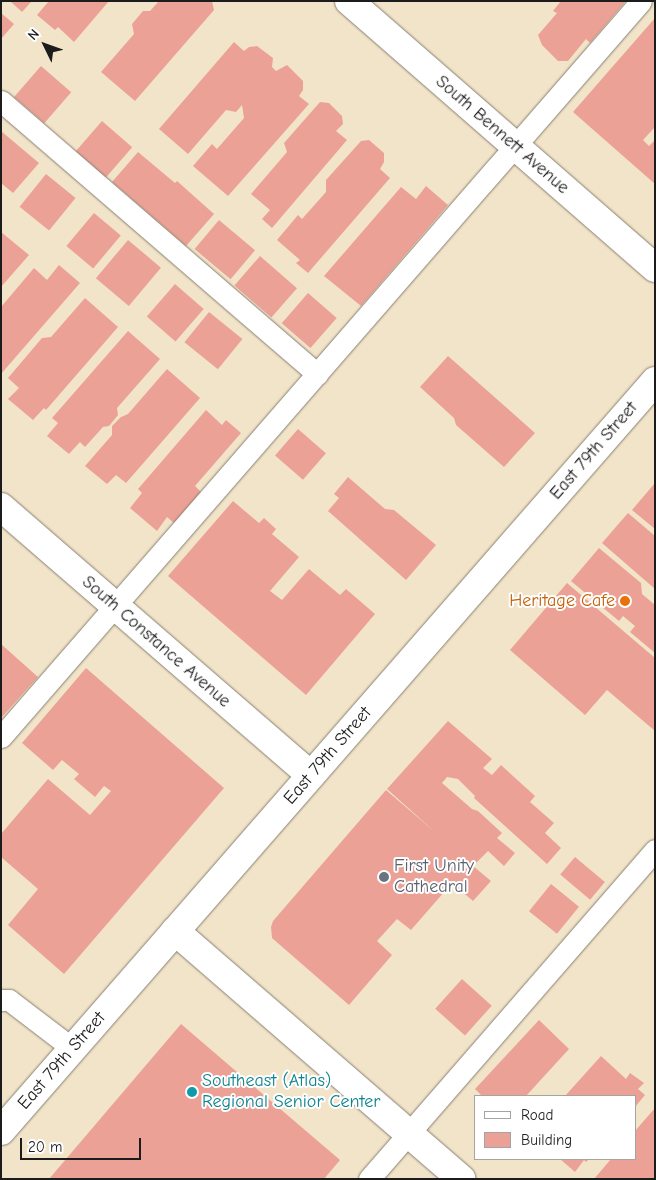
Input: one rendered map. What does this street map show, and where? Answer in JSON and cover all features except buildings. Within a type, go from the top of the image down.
[{"type":"street","name":"South Bennett Avenue","points":[[349,1],[655,268]]},
{"type":"street","name":"East 79th Street","points":[[5,1118],[72,1049],[655,381]]},
{"type":"street","name":"South Constance Avenue","points":[[1,507],[310,776]]},
{"type":"street","points":[[175,931],[461,1179]]},
{"type":"lane","points":[[1,738],[641,1]]},
{"type":"lane","points":[[1,101],[317,374]]},
{"type":"lane","points":[[370,1179],[655,850]]},
{"type":"lane","points":[[1,1000],[9,1000],[72,1049]]},
{"type":"place","name":"Heritage Cafe","points":[[625,601]]},
{"type":"place","name":"First Unity Cathedral","points":[[384,877]]},
{"type":"place","name":"Southeast (Atlas) Regional Senior Center","points":[[192,1092]]}]
